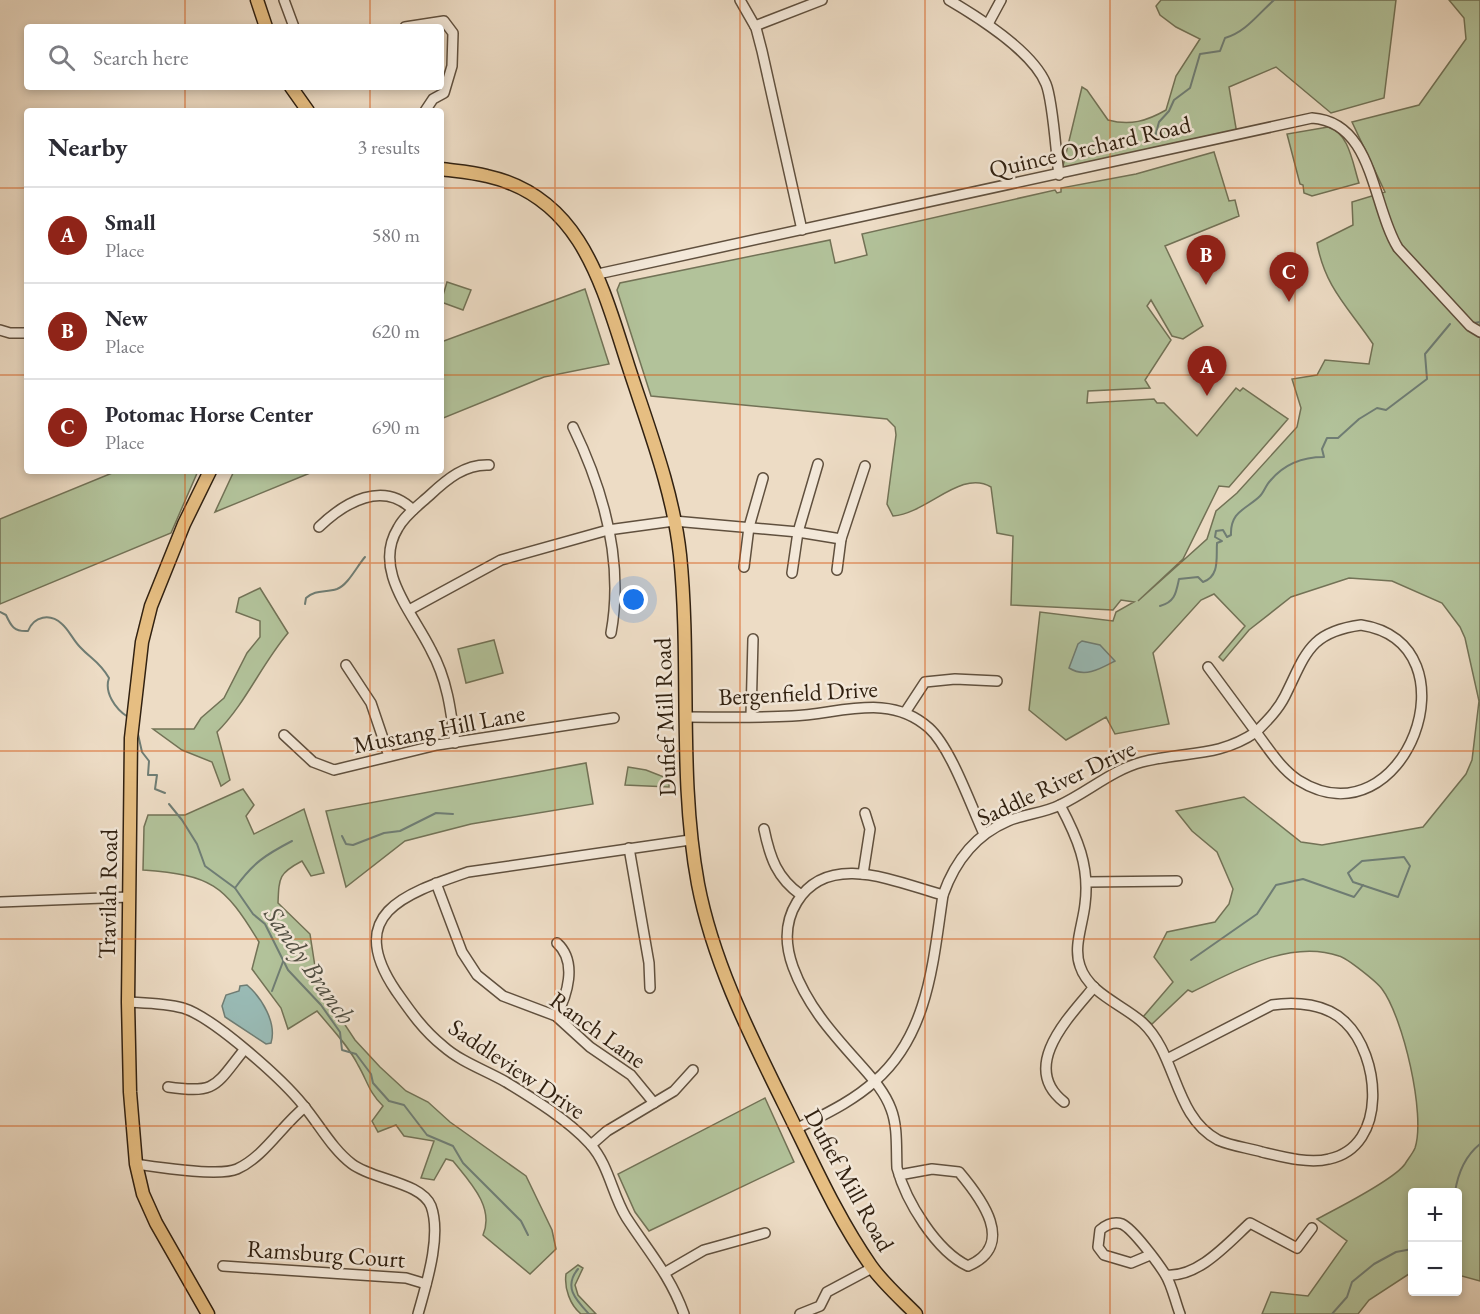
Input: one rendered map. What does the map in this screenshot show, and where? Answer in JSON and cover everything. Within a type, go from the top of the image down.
[{"type":"main road","points":[[261,1],[266,24]]},
{"type":"main road","points":[[293,90],[306,108]]},
{"type":"main road","name":"Dufief Mill Road","points":[[444,169],[488,176],[510,183],[536,197],[558,215],[579,238],[598,274],[643,411],[674,521],[682,588],[690,840],[704,913],[721,968],[742,1019],[838,1211],[872,1268],[916,1314]]},
{"type":"main road","name":"Travilah Road","points":[[208,1314],[156,1223],[143,1194],[136,1164],[130,1092],[128,1002],[131,735],[141,642],[159,585],[184,524],[209,474]]},
{"type":"street","points":[[284,0],[293,24]]},
{"type":"street","points":[[740,0],[755,26],[802,230]]},
{"type":"street","points":[[755,26],[822,0]]},
{"type":"street","points":[[949,0],[988,24],[1035,66],[1047,84],[1059,175]]},
{"type":"street","points":[[988,24],[1001,0]]},
{"type":"street","points":[[424,24],[444,21],[453,33],[451,76],[444,93],[433,99],[427,108]]},
{"type":"street","name":"Quince Orchard Road","points":[[598,274],[1312,118],[1340,125],[1354,140],[1366,163],[1389,234],[1398,248],[1470,326],[1480,333]]},
{"type":"street","points":[[0,330],[24,333]]},
{"type":"street","points":[[573,427],[592,466],[617,575],[611,633]]},
{"type":"street","points":[[792,573],[798,532],[818,464]]},
{"type":"street","points":[[455,743],[444,678],[394,582],[389,562],[395,533],[413,510],[464,469],[489,465]]},
{"type":"street","points":[[837,570],[841,539],[865,466]]},
{"type":"street","points":[[744,567],[749,527],[764,478]]},
{"type":"street","points":[[319,527],[335,512],[382,494],[403,500],[413,510]]},
{"type":"street","points":[[409,610],[501,560],[608,530],[674,521],[798,532],[841,539]]},
{"type":"street","name":"Saddle River Drive","points":[[796,1129],[850,1100],[875,1082],[904,1049],[921,1013],[943,894],[958,863],[971,845],[984,834],[1009,821],[1060,805],[1139,763],[1224,749],[1256,732],[1278,708],[1305,652],[1323,637],[1339,628],[1370,626],[1396,635],[1411,646],[1424,662],[1430,683],[1429,713],[1411,755],[1388,779],[1358,791],[1328,791],[1298,780],[1256,732]]},
{"type":"street","points":[[751,717],[753,639]]},
{"type":"street","points":[[346,665],[372,703],[389,756]]},
{"type":"street","points":[[1208,667],[1256,732]]},
{"type":"street","points":[[906,711],[925,682],[955,679],[997,681]]},
{"type":"street","name":"Bergenfield Drive","points":[[686,717],[794,716],[870,707],[906,711],[929,729],[942,744],[984,834]]},
{"type":"street","name":"Mustang Hill Lane","points":[[284,735],[313,762],[334,770],[455,743],[614,718]]},
{"type":"street","points":[[1060,805],[1077,837],[1085,861],[1087,882],[1078,957],[1085,976],[1094,987],[1143,1023],[1167,1059],[1186,1106],[1206,1130],[1218,1140],[1273,1154],[1320,1161],[1335,1158],[1356,1144],[1371,1118],[1372,1084],[1361,1043],[1344,1021],[1316,1006],[1286,1003],[1272,1005],[1167,1059]]},
{"type":"street","points":[[863,874],[870,829],[865,813]]},
{"type":"street","points":[[764,829],[770,854],[780,877],[801,895]]},
{"type":"street","name":"Saddleview Drive","points":[[684,1314],[666,1272],[626,1216],[603,1161],[591,1145],[577,1131],[532,1099],[442,1046],[416,1020],[387,977],[378,960],[375,941],[382,918],[400,901],[436,884],[490,867],[690,840]]},
{"type":"street","points":[[628,849],[649,963],[650,988]]},
{"type":"street","points":[[899,1175],[932,1169],[959,1172],[990,1218],[993,1228],[992,1244],[980,1260],[968,1266],[946,1251],[914,1209],[899,1175],[892,1110],[875,1082],[819,1018],[798,979],[789,956],[786,935],[791,912],[801,895],[816,882],[831,875],[863,874],[943,894]]},
{"type":"street","points":[[1087,882],[1177,881]]},
{"type":"street","name":"Ranch Lane","points":[[436,884],[462,952],[477,975],[503,996],[556,1016],[590,1047],[631,1075],[654,1103]]},
{"type":"street","points":[[0,902],[129,897]]},
{"type":"street","points":[[556,1016],[568,989],[567,958],[564,950],[557,944]]},
{"type":"street","points":[[1064,1102],[1054,1095],[1048,1082],[1048,1052],[1059,1029],[1094,987]]},
{"type":"street","points":[[128,1002],[183,1008],[195,1013],[257,1058],[305,1107],[335,1147],[355,1166],[422,1193],[430,1204],[434,1233],[426,1284],[418,1314]]},
{"type":"street","points":[[168,1087],[197,1091],[205,1089],[219,1081],[244,1050]]},
{"type":"street","points":[[591,1145],[608,1131],[674,1091],[693,1070]]},
{"type":"street","points":[[136,1164],[183,1170],[238,1168],[259,1153],[305,1107]]},
{"type":"street","points":[[1150,1255],[1131,1263],[1104,1255],[1098,1247],[1100,1230],[1113,1223],[1122,1224],[1150,1255],[1166,1275],[1180,1314]]},
{"type":"street","points":[[1166,1275],[1176,1276],[1205,1261],[1250,1223],[1297,1248],[1312,1228]]},
{"type":"street","points":[[666,1272],[704,1250],[765,1233]]},
{"type":"street","name":"Ramsburg Court","points":[[223,1266],[406,1278],[426,1284]]},
{"type":"street","points":[[800,1314],[820,1306],[827,1292],[872,1268]]},
{"type":"street","points":[[820,1306],[827,1314]]},
{"type":"green space","points":[[1161,0],[1396,0],[1384,98],[1331,113],[1276,67],[1229,87],[1237,134],[1056,176],[1063,166],[1082,87],[1087,90],[1108,120],[1124,123],[1138,121],[1166,110],[1176,76],[1200,39],[1176,27],[1160,15],[1156,6]]},
{"type":"green space","points":[[1449,0],[1480,0],[1480,1281],[1462,1276],[1462,1188],[1408,1188],[1408,1275],[1369,1300],[1358,1314],[1262,1314],[1271,1292],[1308,1296],[1347,1241],[1317,1219],[1377,1186],[1405,1164],[1415,1148],[1418,1133],[1415,1091],[1405,1043],[1390,1003],[1374,981],[1355,965],[1339,956],[1320,952],[1282,954],[1244,967],[1192,992],[1188,990],[1152,1024],[1143,1017],[1173,982],[1154,957],[1167,932],[1215,922],[1229,904],[1233,889],[1217,852],[1192,831],[1176,811],[1244,797],[1301,842],[1322,845],[1423,827],[1466,774],[1472,760],[1479,701],[1465,638],[1460,627],[1442,603],[1392,581],[1349,578],[1291,597],[1249,630],[1223,661],[1219,657],[1245,626],[1214,594],[1201,600],[1153,653],[1169,724],[1115,734],[1106,717],[1066,740],[1029,710],[1040,612],[1113,621],[1116,612],[1134,602],[1121,600],[1113,610],[1011,605],[1013,536],[997,533],[991,487],[980,483],[956,487],[919,508],[893,516],[887,504],[896,435],[895,427],[887,419],[651,396],[617,290],[620,283],[830,240],[835,263],[867,255],[862,234],[1055,190],[1057,193],[1061,192],[1061,188],[1136,174],[1214,152],[1229,201],[1235,200],[1239,216],[1165,246],[1203,326],[1183,339],[1172,336],[1151,300],[1147,306],[1171,340],[1145,380],[1150,388],[1088,391],[1087,403],[1154,399],[1157,403],[1164,403],[1197,436],[1236,388],[1240,391],[1243,388],[1288,419],[1229,487],[1219,486],[1183,559],[1138,601],[1207,539],[1216,511],[1237,493],[1297,427],[1301,408],[1292,379],[1317,375],[1325,360],[1369,364],[1373,344],[1332,285],[1317,243],[1353,225],[1352,202],[1385,192],[1352,122],[1419,105],[1466,39],[1464,18]]},
{"type":"green space","points":[[1328,127],[1341,135],[1345,142],[1359,183],[1312,196],[1304,193],[1303,185],[1300,184],[1287,134]]},
{"type":"green space","points":[[447,282],[471,290],[463,310],[444,303]]},
{"type":"green space","points":[[585,289],[609,364],[544,377],[444,418],[444,341]]},
{"type":"green space","points":[[110,474],[197,474],[171,533],[0,604],[0,519]]},
{"type":"green space","points":[[233,474],[308,474],[215,512]]},
{"type":"green space","points":[[260,588],[288,633],[237,709],[217,732],[230,780],[221,786],[212,762],[182,750],[153,729],[194,729],[201,718],[224,698],[247,653],[260,637],[260,621],[236,612],[239,598]]},
{"type":"green space","points":[[494,640],[503,673],[466,683],[458,649]]},
{"type":"green space","points":[[586,763],[593,804],[471,824],[405,841],[346,887],[326,811]]},
{"type":"green space","points":[[628,767],[646,770],[669,779],[669,787],[625,785]]},
{"type":"green space","points":[[243,789],[254,805],[246,816],[254,834],[304,809],[324,873],[311,876],[302,861],[294,865],[280,881],[278,903],[310,934],[316,973],[326,996],[355,1040],[406,1091],[428,1102],[450,1122],[526,1176],[552,1230],[556,1249],[530,1274],[483,1235],[486,1214],[483,1205],[473,1186],[453,1161],[446,1159],[434,1180],[421,1178],[434,1141],[404,1136],[396,1125],[378,1132],[372,1121],[383,1106],[371,1091],[349,1051],[317,1011],[288,1029],[281,1008],[252,969],[259,942],[247,922],[225,895],[213,886],[185,875],[143,870],[144,827],[148,815],[185,815]]},
{"type":"green space","points":[[765,1098],[794,1162],[649,1231],[635,1212],[618,1174]]},
{"type":"green space","points":[[578,1265],[583,1268],[575,1285],[578,1295],[596,1314],[581,1314],[569,1296],[566,1274]]},
{"type":"water","points":[[1082,641],[1100,645],[1115,661],[1087,672],[1069,668],[1078,644]]},
{"type":"water","points":[[247,985],[267,1011],[272,1027],[271,1043],[266,1044],[225,1017],[222,1006],[226,995],[239,991],[240,986]]},
{"type":"waterway","points":[[1155,137],[1159,122],[1169,111],[1174,100],[1190,88],[1200,54],[1220,51],[1225,38],[1246,27],[1274,0]]},
{"type":"waterway","points":[[1474,323],[1480,322]]},
{"type":"waterway","points":[[1160,606],[1172,599],[1179,579],[1198,577],[1203,582],[1212,575],[1216,566],[1217,543],[1222,541],[1215,537],[1216,531],[1223,530],[1227,537],[1231,535],[1231,527],[1236,516],[1260,496],[1275,475],[1294,463],[1309,458],[1324,457],[1322,449],[1327,438],[1338,438],[1359,419],[1377,408],[1386,410],[1427,379],[1425,354],[1450,324]]},
{"type":"waterway","points":[[305,604],[306,598],[313,593],[341,587],[365,557]]},
{"type":"waterway","name":"Sandy Branch","points":[[0,612],[6,615],[11,625],[19,630],[28,631],[38,619],[48,617],[62,624],[105,672],[109,678],[108,689],[112,700],[128,717]]},
{"type":"waterway","name":"Sandy Branch","points":[[137,730],[142,752],[149,761],[148,775],[157,775],[155,789],[165,793]]},
{"type":"waterway","name":"Sandy Branch","points":[[169,804],[197,844],[205,866],[235,888],[253,914],[265,924],[288,970],[321,1005],[340,1032],[342,1050],[356,1054],[371,1074],[373,1083],[389,1101],[404,1105],[427,1135],[453,1146],[463,1163],[521,1221],[528,1235]]},
{"type":"waterway","points":[[342,836],[346,844],[353,845],[384,833],[400,831],[436,813],[453,814]]},
{"type":"waterway","points":[[235,888],[260,860],[292,841]]},
{"type":"waterway","points":[[1404,857],[1410,866],[1398,897],[1353,882],[1348,873],[1362,861],[1404,857]]},
{"type":"waterway","points":[[1191,960],[1257,914],[1276,885],[1303,879],[1354,897],[1363,885]]},
{"type":"waterway","points":[[272,991],[284,959]]},
{"type":"waterway","points":[[1456,1188],[1463,1165],[1480,1144]]},
{"type":"waterway","points":[[1332,1314],[1347,1297],[1352,1282],[1374,1264],[1396,1252],[1408,1250]]},
{"type":"waterway","points":[[578,1269],[571,1287],[576,1298],[589,1314]]},
{"type":"place","name":"New","points":[[1206,285]]},
{"type":"place","name":"Potomac Horse Center","points":[[1289,302]]},
{"type":"place","name":"Small","points":[[1207,396]]}]
